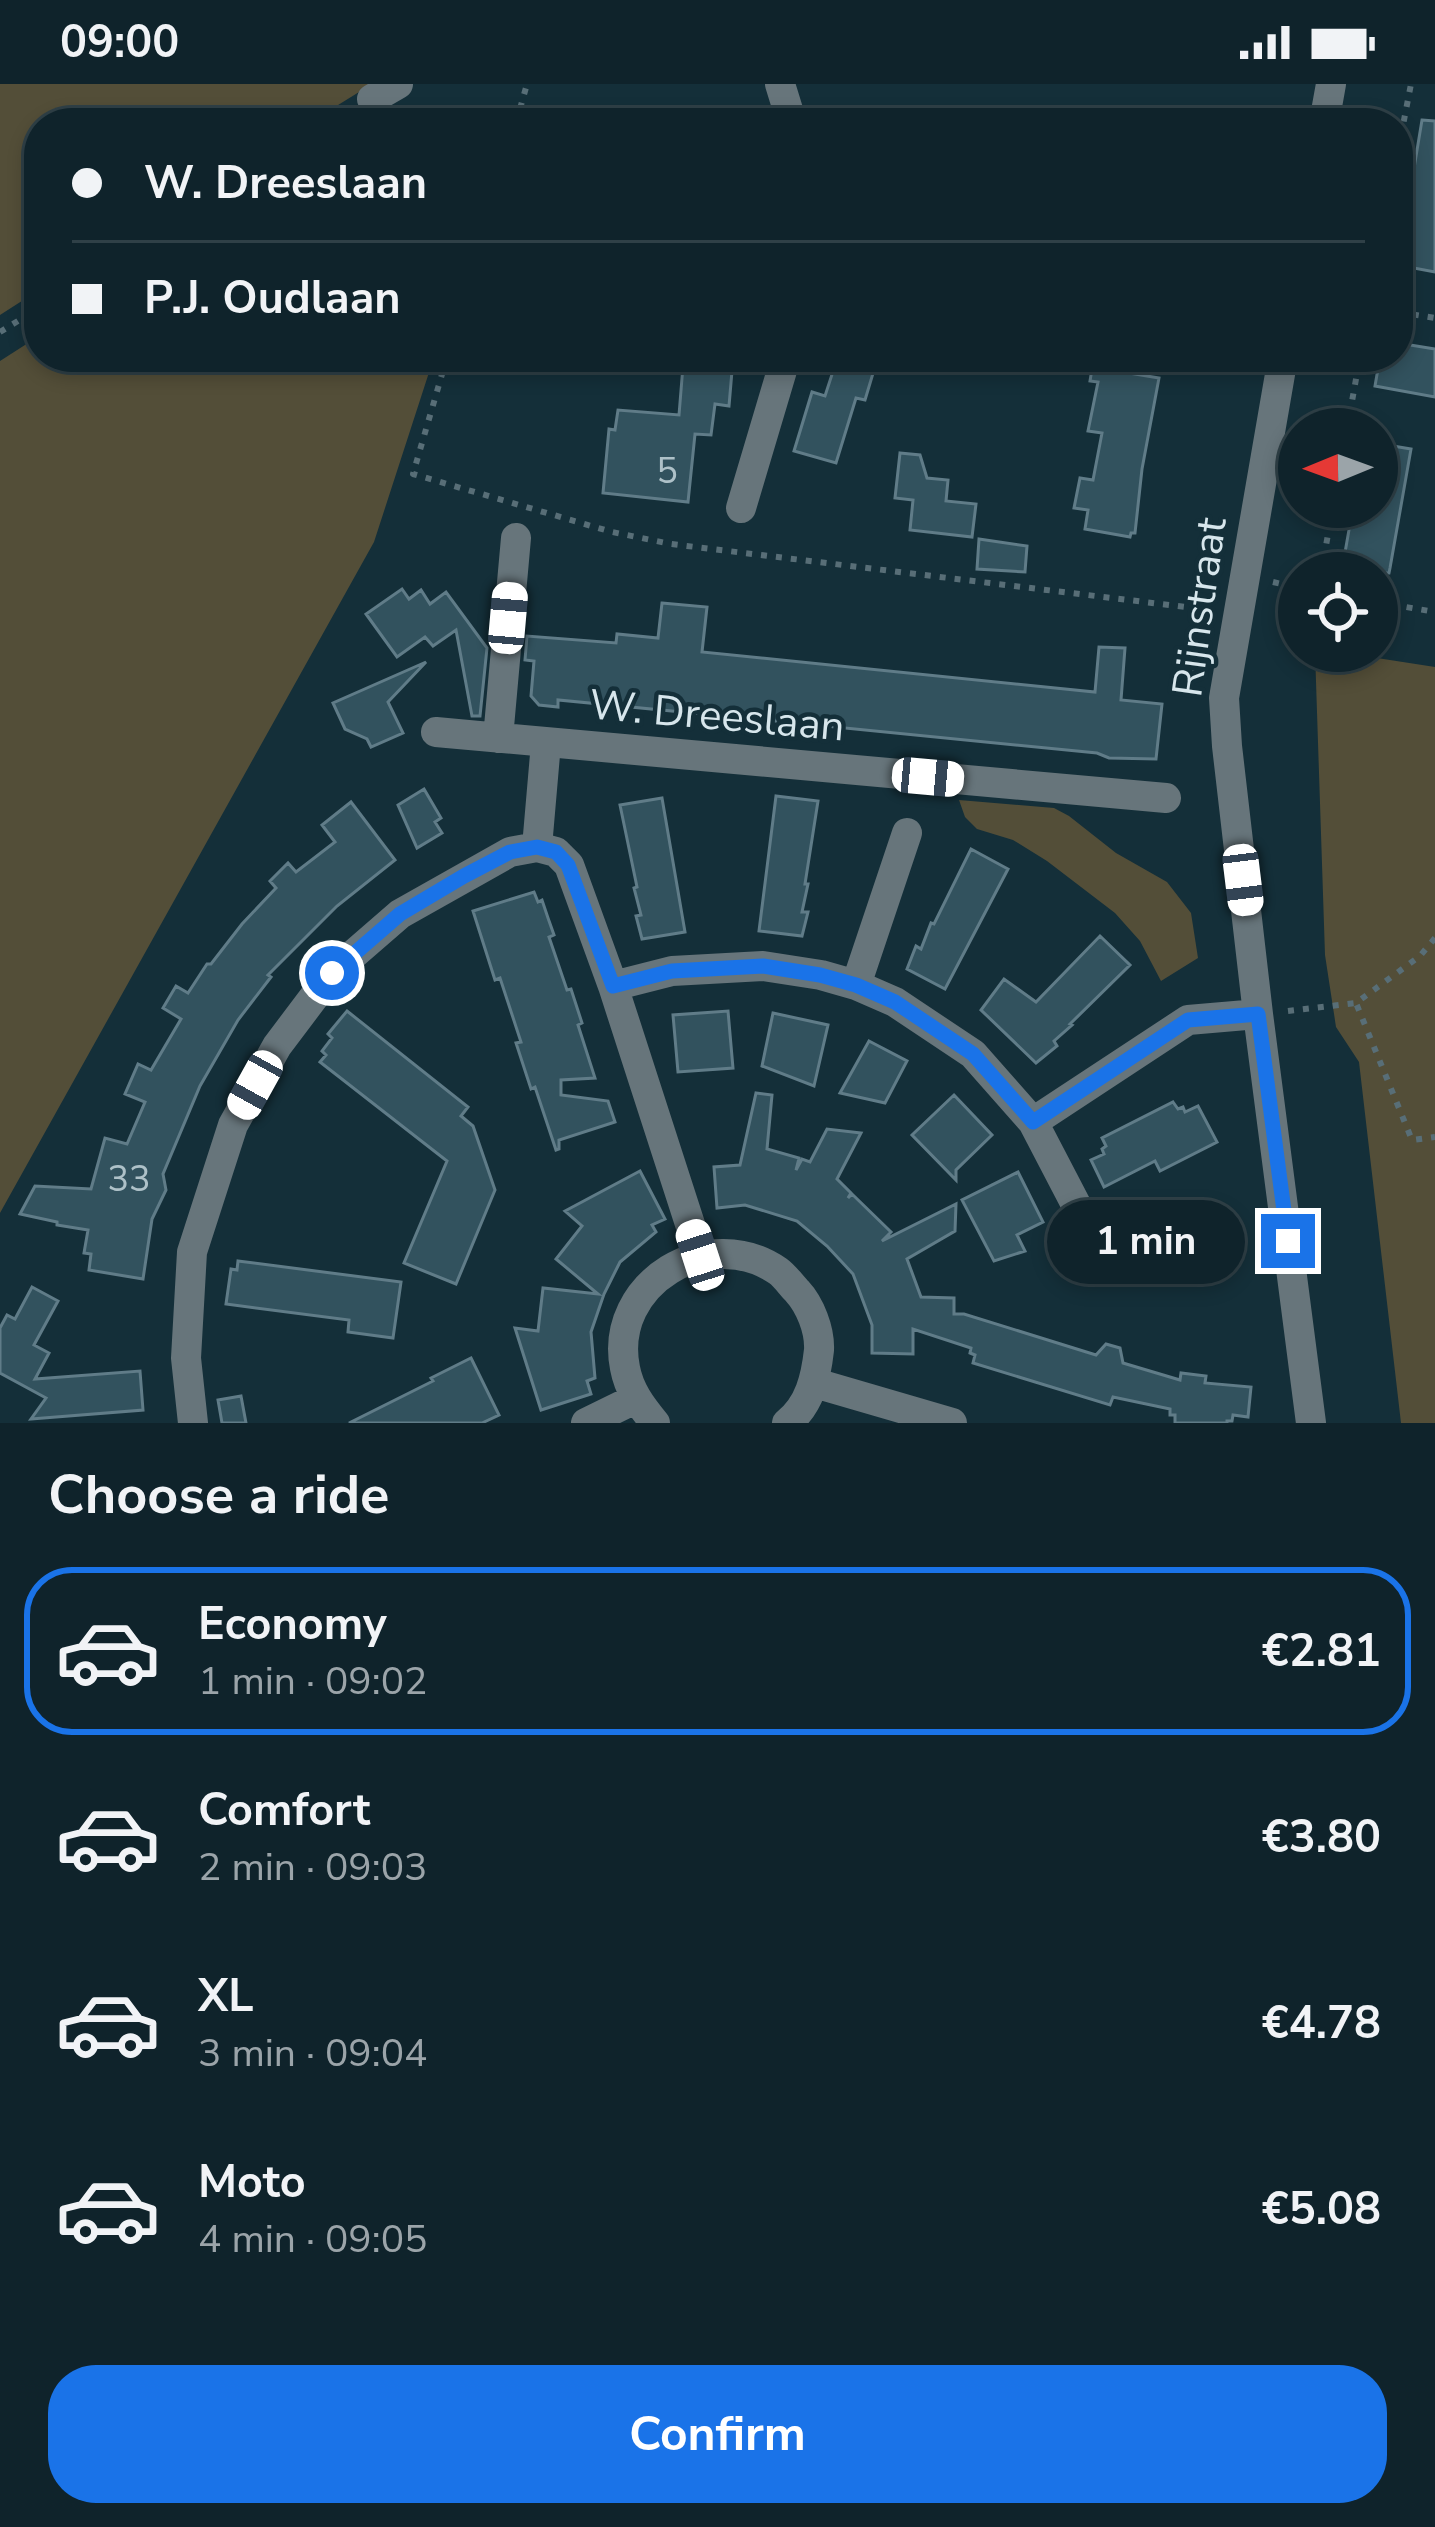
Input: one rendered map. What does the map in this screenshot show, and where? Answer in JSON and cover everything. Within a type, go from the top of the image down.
[{"type":"street","points":[[741,508],[782,372]]},
{"type":"street","name":"Rijnstraat","points":[[1280,372],[1224,698],[1258,1014],[1311,1423]]},
{"type":"street","points":[[498,738],[516,538]]},
{"type":"street","name":"W. Dreeslaan","points":[[436,732],[1166,798]]},
{"type":"street","name":"W. Dreeslaan","points":[[537,847],[546,743]]},
{"type":"street","points":[[856,985],[907,833]]},
{"type":"street","points":[[193,1423],[186,1358],[192,1252],[233,1125],[277,1046],[332,973],[400,914],[510,852],[537,847],[556,852],[568,865],[613,986],[700,1255]]},
{"type":"street","points":[[613,986],[672,971],[763,966],[820,975],[895,1002],[973,1054],[1033,1122],[1083,1218]]},
{"type":"street","points":[[1033,1122],[1188,1020],[1258,1014]]},
{"type":"street","points":[[586,1423],[645,1411],[624,1365],[626,1328],[641,1295],[666,1270],[700,1255],[741,1255],[779,1271],[807,1302],[820,1342],[815,1383],[787,1423]]},
{"type":"street","points":[[815,1383],[952,1423]]},
{"type":"path","points":[[443,372],[413,474],[671,544],[1237,614]]},
{"type":"path","points":[[1351,408],[1357,372]]},
{"type":"path","points":[[1398,606],[1435,612]]},
{"type":"path","points":[[1258,1014],[1356,1003],[1420,956],[1435,938]]},
{"type":"path","points":[[1356,1003],[1412,1140],[1435,1138]]},
{"type":"shaded area","points":[[0,84],[372,84],[333,108],[24,108],[24,300],[0,315]]},
{"type":"shaded area","points":[[24,346],[24,372],[429,372],[374,542],[0,1213],[0,361]]},
{"type":"shaded area","points":[[1398,661],[1435,667],[1435,1423],[1401,1423],[1359,1062],[1336,1027],[1325,955],[1316,672],[1398,672]]},
{"type":"shaded area","points":[[959,800],[1054,808],[1069,816],[1116,853],[1167,882],[1191,913],[1198,958],[1161,981],[1140,941],[1115,913],[1013,840],[977,829],[965,817]]},
{"type":"building","points":[[1422,120],[1435,121],[1435,272],[1413,268],[1413,174]]},
{"type":"building","points":[[1413,345],[1435,349],[1435,397],[1375,386],[1377,372],[1413,372]]},
{"type":"building","points":[[683,372],[732,372],[729,406],[715,404],[711,435],[695,434],[688,502],[603,493],[609,429],[615,430],[618,410],[679,415]]},
{"type":"building","points":[[833,372],[873,372],[865,400],[856,398],[836,463],[794,451],[812,392],[825,396]]},
{"type":"building","points":[[1092,372],[1159,378],[1135,533],[1130,537],[1085,529],[1088,510],[1074,508],[1080,478],[1093,480],[1102,433],[1088,431],[1098,382],[1090,381]]},
{"type":"building","points":[[1398,447],[1411,449],[1398,523]]},
{"type":"building","points":[[900,453],[920,455],[927,478],[948,480],[946,501],[976,504],[972,537],[910,530],[913,500],[895,498]]},
{"type":"building","points":[[1349,528],[1397,528],[1393,552],[1345,552]]},
{"type":"building","points":[[979,539],[1027,546],[1025,572],[977,569]]},
{"type":"building","points":[[402,589],[409,599],[421,590],[430,604],[446,592],[487,648],[480,716],[472,716],[456,630],[433,646],[425,637],[397,657],[366,614]]},
{"type":"building","points":[[662,603],[707,607],[702,652],[1095,692],[1099,647],[1125,648],[1121,700],[1162,704],[1156,759],[1109,758],[1097,753],[765,720],[737,725],[723,716],[558,700],[558,707],[539,705],[531,696],[534,661],[525,660],[527,636],[616,643],[617,634],[658,638]]},
{"type":"building","points":[[426,662],[388,702],[403,733],[371,747],[367,739],[345,729],[333,703]]},
{"type":"building","points":[[424,789],[441,818],[435,822],[442,833],[417,848],[398,805]]},
{"type":"building","points":[[776,796],[818,801],[802,936],[759,931]]},
{"type":"building","points":[[662,798],[685,932],[642,939],[620,805]]},
{"type":"building","points":[[351,802],[395,860],[337,906],[268,975],[271,977],[238,1020],[200,1086],[163,1174],[166,1190],[152,1219],[143,1279],[89,1270],[91,1254],[84,1253],[88,1230],[20,1214],[35,1186],[91,1189],[105,1138],[127,1144],[145,1102],[125,1094],[138,1064],[151,1070],[181,1019],[163,1008],[176,986],[188,993],[207,964],[276,888],[270,881],[288,863],[296,872],[335,842],[322,825]]},
{"type":"building","points":[[971,849],[1008,869],[945,989],[907,969]]},
{"type":"building","points":[[534,892],[538,902],[542,900],[554,935],[549,937],[567,990],[571,989],[595,1078],[561,1080],[561,1095],[608,1101],[615,1122],[559,1140],[556,1150],[535,1087],[531,1089],[516,1043],[521,1042],[473,911]]},
{"type":"building","points":[[1100,936],[1130,965],[1036,1063],[981,1010],[1004,979],[1036,1002]]},
{"type":"building","points":[[347,1011],[468,1107],[461,1116],[473,1126],[495,1190],[456,1284],[404,1263],[447,1161],[320,1062],[332,1038],[328,1034]]},
{"type":"building","points":[[728,1011],[733,1068],[678,1072],[673,1015]]},
{"type":"building","points":[[773,1013],[828,1025],[814,1086],[762,1066]]},
{"type":"building","points":[[869,1041],[907,1061],[885,1103],[840,1093]]},
{"type":"building","points":[[756,1093],[772,1095],[767,1149],[799,1158],[796,1170],[802,1159],[810,1162],[827,1129],[861,1133],[837,1179],[851,1193],[848,1198],[852,1194],[891,1232],[882,1241],[956,1204],[955,1231],[907,1259],[921,1297],[954,1298],[954,1314],[1096,1355],[1106,1344],[1120,1348],[1123,1363],[1180,1380],[1181,1373],[1206,1376],[1205,1383],[1251,1387],[1248,1417],[1233,1415],[1227,1423],[1175,1423],[1170,1409],[1113,1397],[1110,1405],[973,1363],[971,1348],[913,1329],[913,1354],[872,1353],[872,1325],[853,1274],[827,1246],[797,1221],[745,1205],[717,1208],[714,1167],[740,1165]]},
{"type":"building","points":[[954,1095],[992,1135],[956,1170],[956,1180],[912,1135]]},
{"type":"building","points":[[1173,1102],[1185,1112],[1198,1106],[1217,1142],[1160,1171],[1155,1161],[1104,1187],[1091,1160],[1104,1154],[1102,1138]]},
{"type":"building","points":[[640,1171],[665,1219],[652,1225],[656,1232],[620,1262],[604,1294],[591,1332],[595,1378],[587,1381],[591,1394],[541,1410],[515,1328],[538,1331],[543,1288],[598,1294],[556,1259],[582,1226],[565,1211]]},
{"type":"building","points":[[1018,1172],[1043,1222],[1017,1235],[1025,1251],[994,1261],[962,1200]]},
{"type":"building","points":[[238,1261],[401,1282],[393,1338],[348,1332],[349,1320],[226,1304],[231,1269],[237,1270]]},
{"type":"building","points":[[32,1287],[58,1301],[34,1345],[49,1353],[35,1379],[140,1371],[143,1410],[31,1419],[46,1398],[0,1373],[0,1328],[7,1315],[15,1319]]},
{"type":"building","points":[[471,1358],[499,1415],[482,1423],[349,1423],[433,1381],[431,1378]]},
{"type":"building","points":[[241,1396],[246,1423],[222,1423],[218,1400]]},
{"type":"route","points":[[332,973],[400,914],[510,852],[537,847],[556,852],[568,865],[613,986],[672,971],[763,966],[856,985],[895,1002],[973,1054],[1033,1122],[1188,1020],[1258,1014],[1288,1241]]}]
